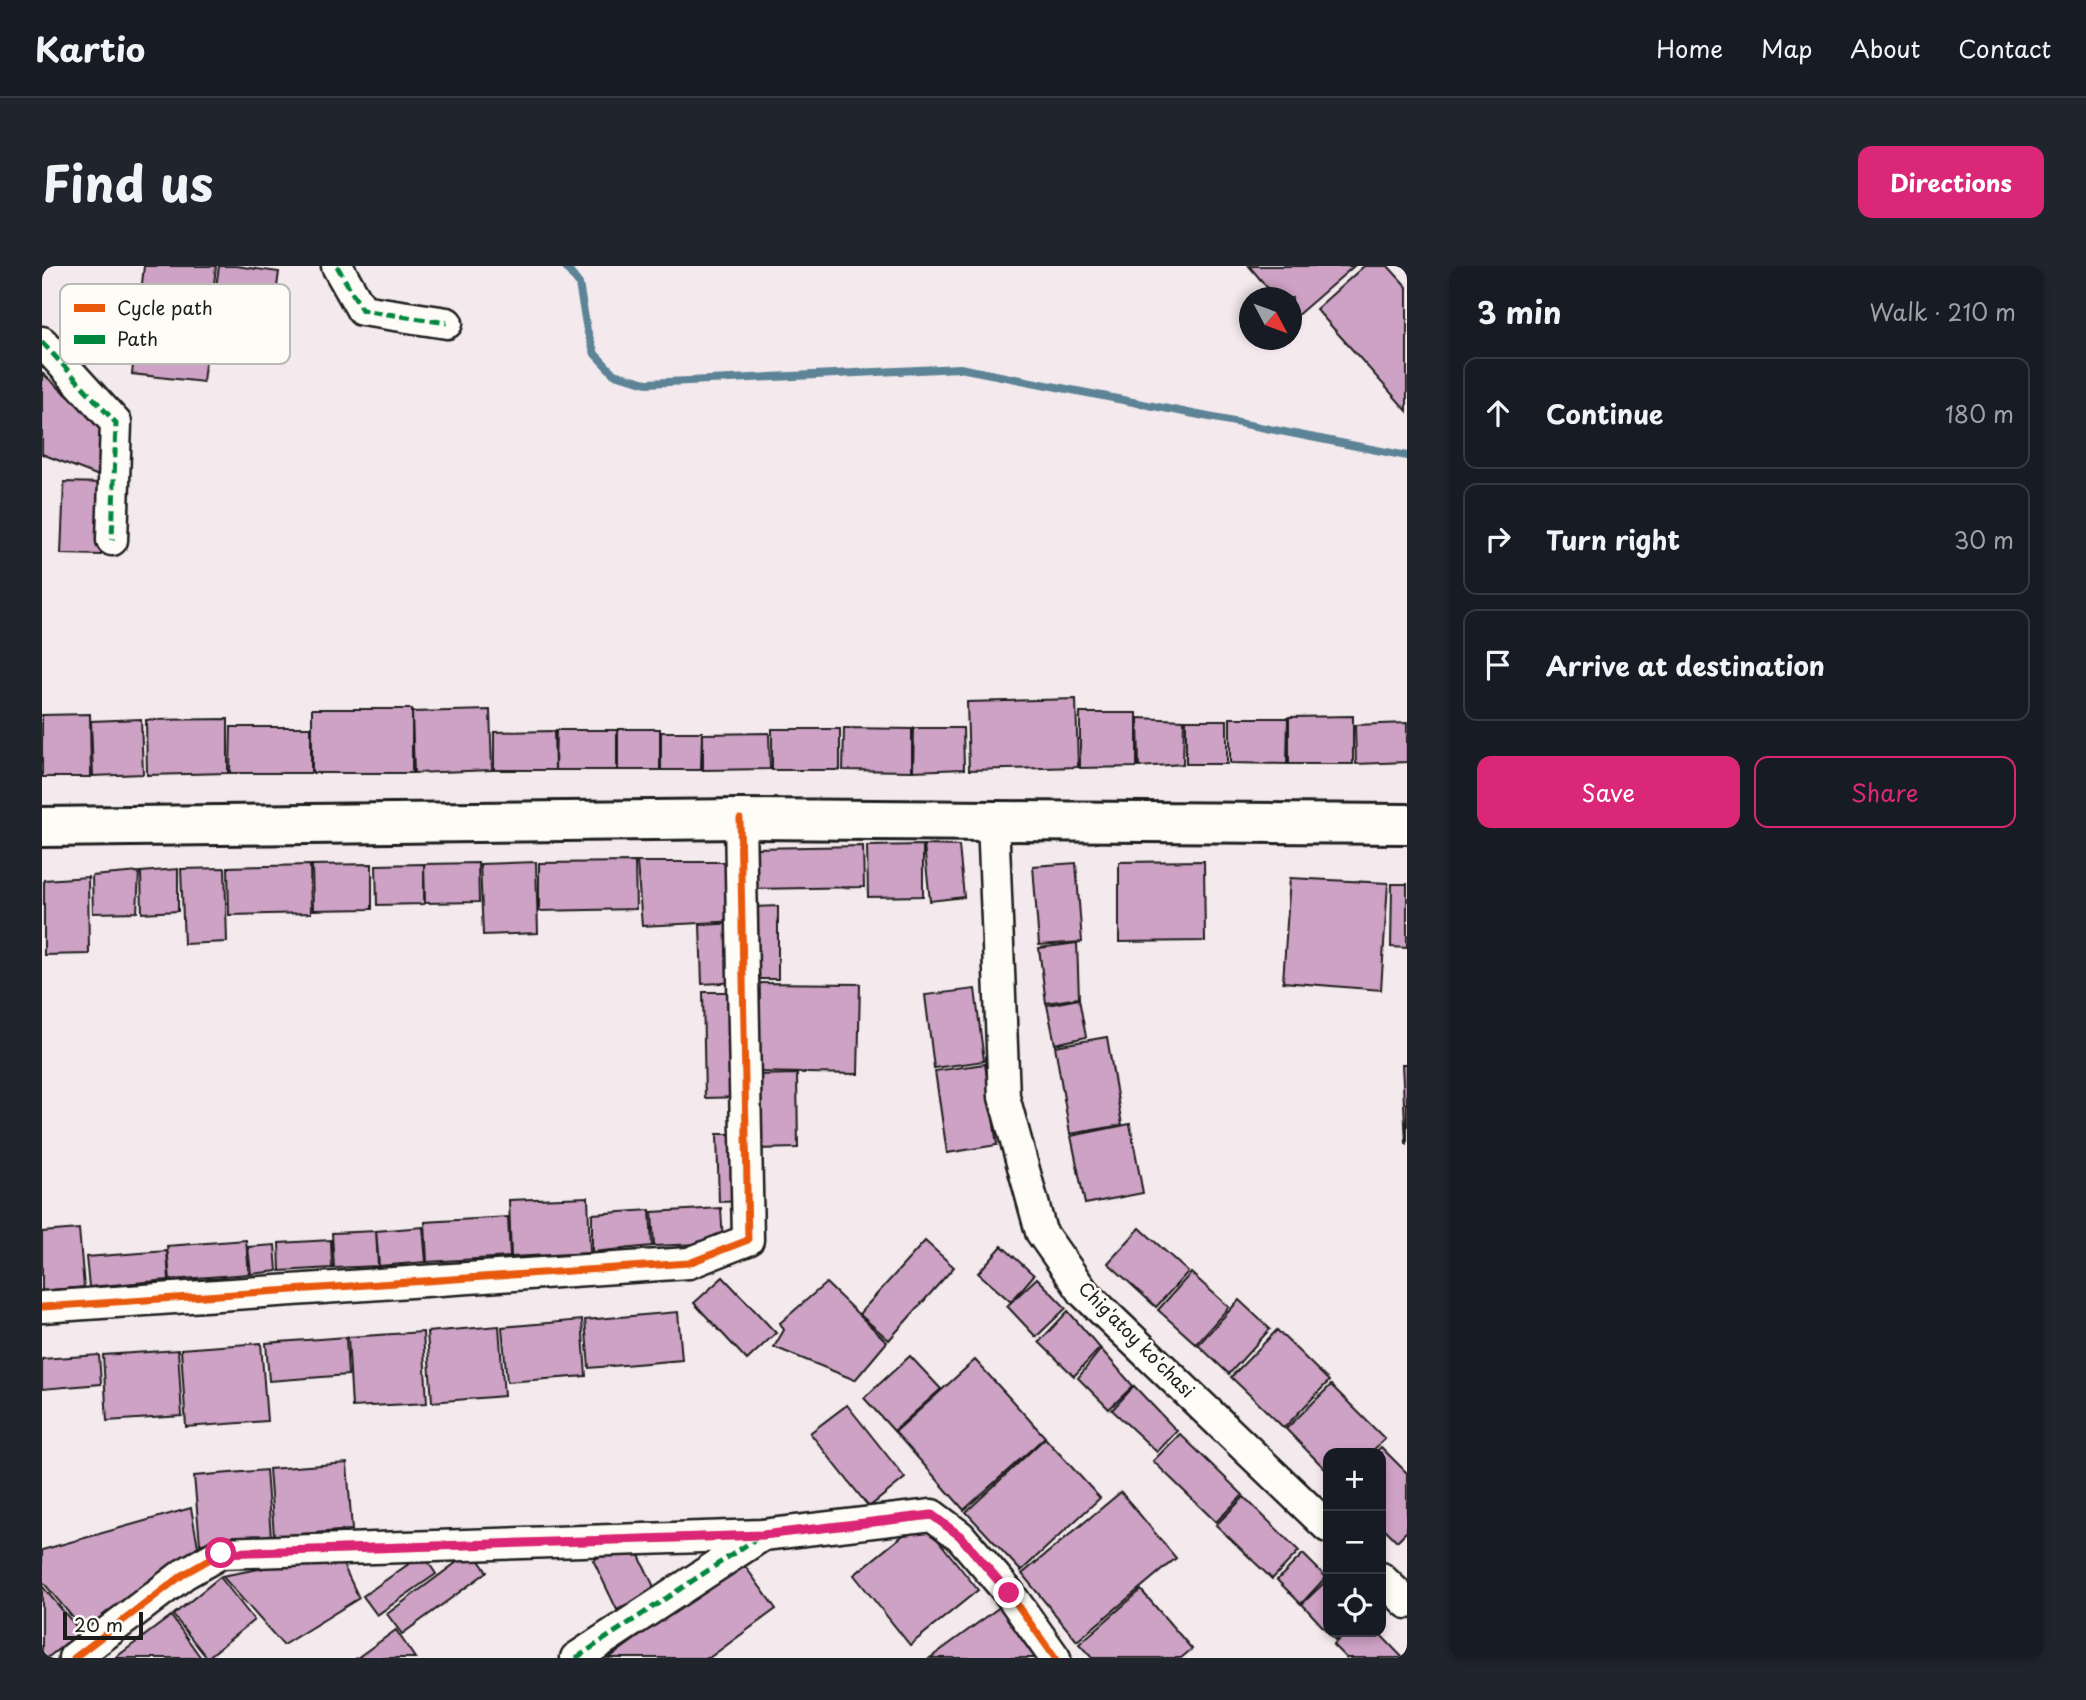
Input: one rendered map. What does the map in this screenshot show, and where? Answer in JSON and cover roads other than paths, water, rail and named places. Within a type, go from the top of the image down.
[{"type":"main road","points":[[42,827],[740,819],[1407,824]]},
{"type":"street","points":[[337,266],[362,310],[447,323]]},
{"type":"street","points":[[42,342],[60,362]]},
{"type":"street","points":[[62,364],[116,424],[112,540]]},
{"type":"street","points":[[42,1307],[689,1263],[748,1240],[740,819]]},
{"type":"street","name":"Chig'atoy ko'chasi","points":[[993,819],[1004,1097],[1041,1232],[1084,1293],[1323,1522]]},
{"type":"street","points":[[74,1658],[184,1574],[221,1553],[763,1535],[932,1515],[960,1536],[1009,1593],[1055,1658]]},
{"type":"street","points":[[576,1658],[763,1535]]},
{"type":"street","points":[[1386,1582],[1407,1603]]},
{"type":"waterway","points":[[565,266],[579,284],[587,330],[595,354],[614,374],[647,383],[960,368],[1407,456]]}]
